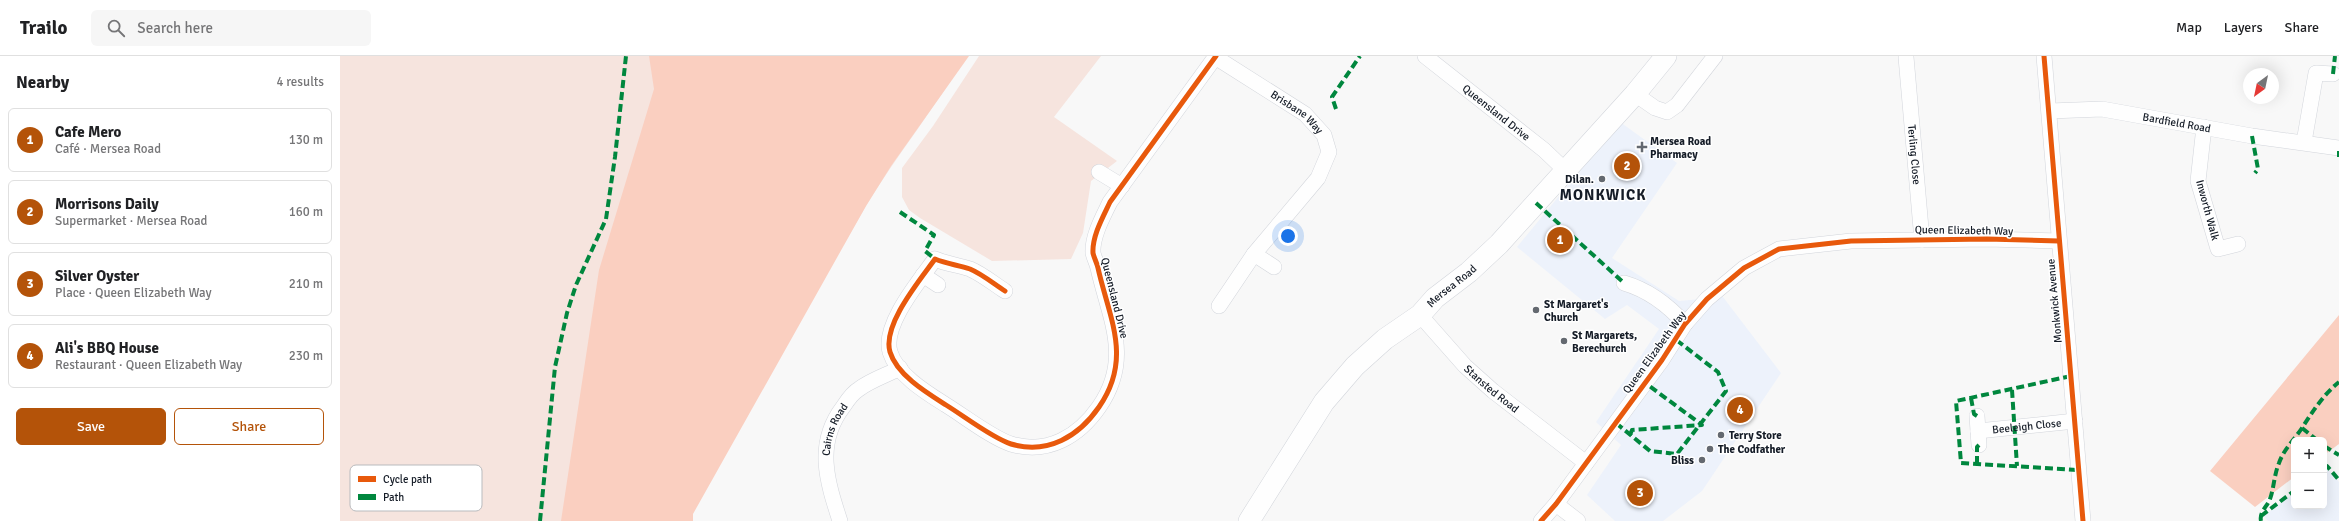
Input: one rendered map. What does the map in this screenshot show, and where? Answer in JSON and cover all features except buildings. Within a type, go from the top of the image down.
[{"type":"main road","name":"Mersea Road","points":[[1249,521],[1324,402],[1360,361],[1385,339],[1420,315],[1435,298],[1469,272],[1499,244],[1635,94],[1666,56]]},
{"type":"street","name":"Queensland Drive","points":[[1005,291],[972,270],[958,265],[949,265],[934,259],[891,329],[890,352],[900,368],[916,386],[1011,444],[1031,446],[1055,444],[1080,430],[1100,405],[1113,379],[1118,355],[1113,324],[1093,253],[1099,225],[1110,202],[1216,56]]},
{"type":"street","name":"Brisbane Way","points":[[1216,56],[1305,114],[1324,135],[1328,152],[1318,178],[1254,254],[1219,306]]},
{"type":"street","name":"Queensland Drive","points":[[1425,56],[1544,150],[1566,171]]},
{"type":"street","points":[[1635,94],[1655,108],[1667,112],[1677,105],[1715,56]]},
{"type":"street","name":"Monkwick Avenue","points":[[2044,56],[2050,111],[2059,241],[2083,521]]},
{"type":"street","name":"Terling Close","points":[[1903,66],[1922,240]]},
{"type":"street","points":[[2304,142],[2316,72],[2333,74]]},
{"type":"street","name":"Bardfield Road","points":[[2050,111],[2102,109],[2339,148]]},
{"type":"street","name":"Inworth Walk","points":[[2204,127],[2198,181],[2218,249],[2238,244]]},
{"type":"street","points":[[1099,172],[1122,186]]},
{"type":"street","name":"Queen Elizabeth Way","points":[[1541,521],[1556,504],[1662,360],[1685,324],[1708,299],[1744,268],[1779,249],[1850,241],[2059,241]]},
{"type":"street","points":[[1254,254],[1274,267]]},
{"type":"street","points":[[923,275],[938,285]]},
{"type":"street","points":[[1624,283],[1641,289],[1657,299],[1673,310],[1685,324]]},
{"type":"street","name":"Stansted Road","points":[[1420,315],[1465,366],[1493,391],[1586,463]]},
{"type":"street","name":"Cairns Road","points":[[840,521],[828,479],[825,442],[837,415],[858,389],[900,368]]},
{"type":"street","name":"Beeleigh Close","points":[[1977,416],[1979,438],[2075,421]]},
{"type":"street","points":[[1556,504],[1578,521]]},
{"type":"shaded area","points":[[340,56],[966,56],[866,206],[683,521],[340,521]]},
{"type":"shaded area","points":[[649,56],[969,56],[891,166],[866,206],[693,514],[693,521],[561,521],[599,270],[654,89]]},
{"type":"shaded area","points":[[979,56],[1101,56],[1054,117],[1117,161],[1091,181],[1083,233],[1071,259],[992,261],[920,218],[909,210],[902,197],[902,168],[933,126]]},
{"type":"shaded area","points":[[1620,122],[1677,163],[1612,258],[1679,301],[1723,297],[1781,373],[1702,491],[1663,521],[1615,521],[1587,495],[1621,445],[1596,422],[1659,329],[1627,305],[1605,319],[1517,247]]},
{"type":"shaded area","points":[[2339,315],[2339,444],[2327,453],[2327,437],[2291,437],[2291,479],[2255,507],[2210,471]]},
{"type":"shaded area","points":[[2327,468],[2339,482],[2339,521],[2268,521],[2264,516],[2291,495],[2291,509],[2327,509]]},
{"type":"marked path","points":[[540,521],[555,367],[567,313],[576,285],[606,219],[615,157],[626,56]]},
{"type":"marked path","points":[[1336,109],[1332,97],[1360,56]]},
{"type":"marked path","points":[[2333,74],[2335,56]]},
{"type":"marked path","points":[[2252,136],[2258,169],[2255,173]]},
{"type":"marked path","points":[[2339,151],[2339,157]]},
{"type":"marked path","points":[[1536,203],[1624,283]]},
{"type":"marked path","points":[[900,212],[934,235],[925,251],[935,259]]},
{"type":"marked path","points":[[1616,423],[1650,451],[1677,454],[1726,391],[1718,372],[1675,339]]},
{"type":"marked path","points":[[2071,376],[1956,401],[1961,463],[2078,470]]},
{"type":"marked path","points":[[1630,435],[1632,430],[1702,425],[1644,382]]},
{"type":"marked path","points":[[2261,521],[2262,512],[2270,499],[2277,468],[2281,458],[2328,392],[2339,382]]},
{"type":"marked path","points":[[2012,390],[2017,466]]},
{"type":"marked path","points":[[1971,398],[1974,414],[1977,416]]},
{"type":"marked path","points":[[2302,428],[2313,437]]},
{"type":"marked path","points":[[1977,464],[1977,447],[1979,445]]},
{"type":"marked path","points":[[2327,448],[2339,455]]},
{"type":"marked path","points":[[2327,466],[2339,480]]},
{"type":"marked path","points":[[2261,516],[2291,493]]},
{"type":"cycle path","points":[[1005,291],[970,269],[935,259],[912,291],[897,316],[889,341],[890,352],[899,368],[914,383],[995,437],[1011,444],[1025,447],[1050,445],[1072,434],[1082,427],[1091,417],[1099,407],[1109,389],[1115,372],[1117,355],[1112,321],[1098,266],[1093,253],[1094,240],[1098,227],[1110,202],[1216,56]]},
{"type":"cycle path","points":[[2044,56],[2083,521]]},
{"type":"cycle path","points":[[1541,521],[1556,504],[1662,360],[1685,324],[1707,299],[1744,268],[1779,249],[1851,241],[1987,239],[2059,241]]},
{"type":"place","name":"Mersea Road Pharmacy","points":[[1642,147]]},
{"type":"place","name":"Morrisons Daily","points":[[1627,166]]},
{"type":"place","name":"Dilan.","points":[[1602,179]]},
{"type":"place","name":"Cafe Mero","points":[[1560,240]]},
{"type":"place","name":"St Margaret's Church","points":[[1536,310]]},
{"type":"place","name":"St Margarets, Berechurch","points":[[1564,341]]},
{"type":"place","name":"Ali's BBQ House","points":[[1740,410]]},
{"type":"place","name":"Terry Store","points":[[1721,435]]},
{"type":"place","name":"The Codfather","points":[[1710,449]]},
{"type":"place","name":"Bliss","points":[[1702,460]]},
{"type":"place","name":"Silver Oyster","points":[[1640,493]]},
{"type":"district","name":"MONKWICK","points":[[1603,195]]}]
